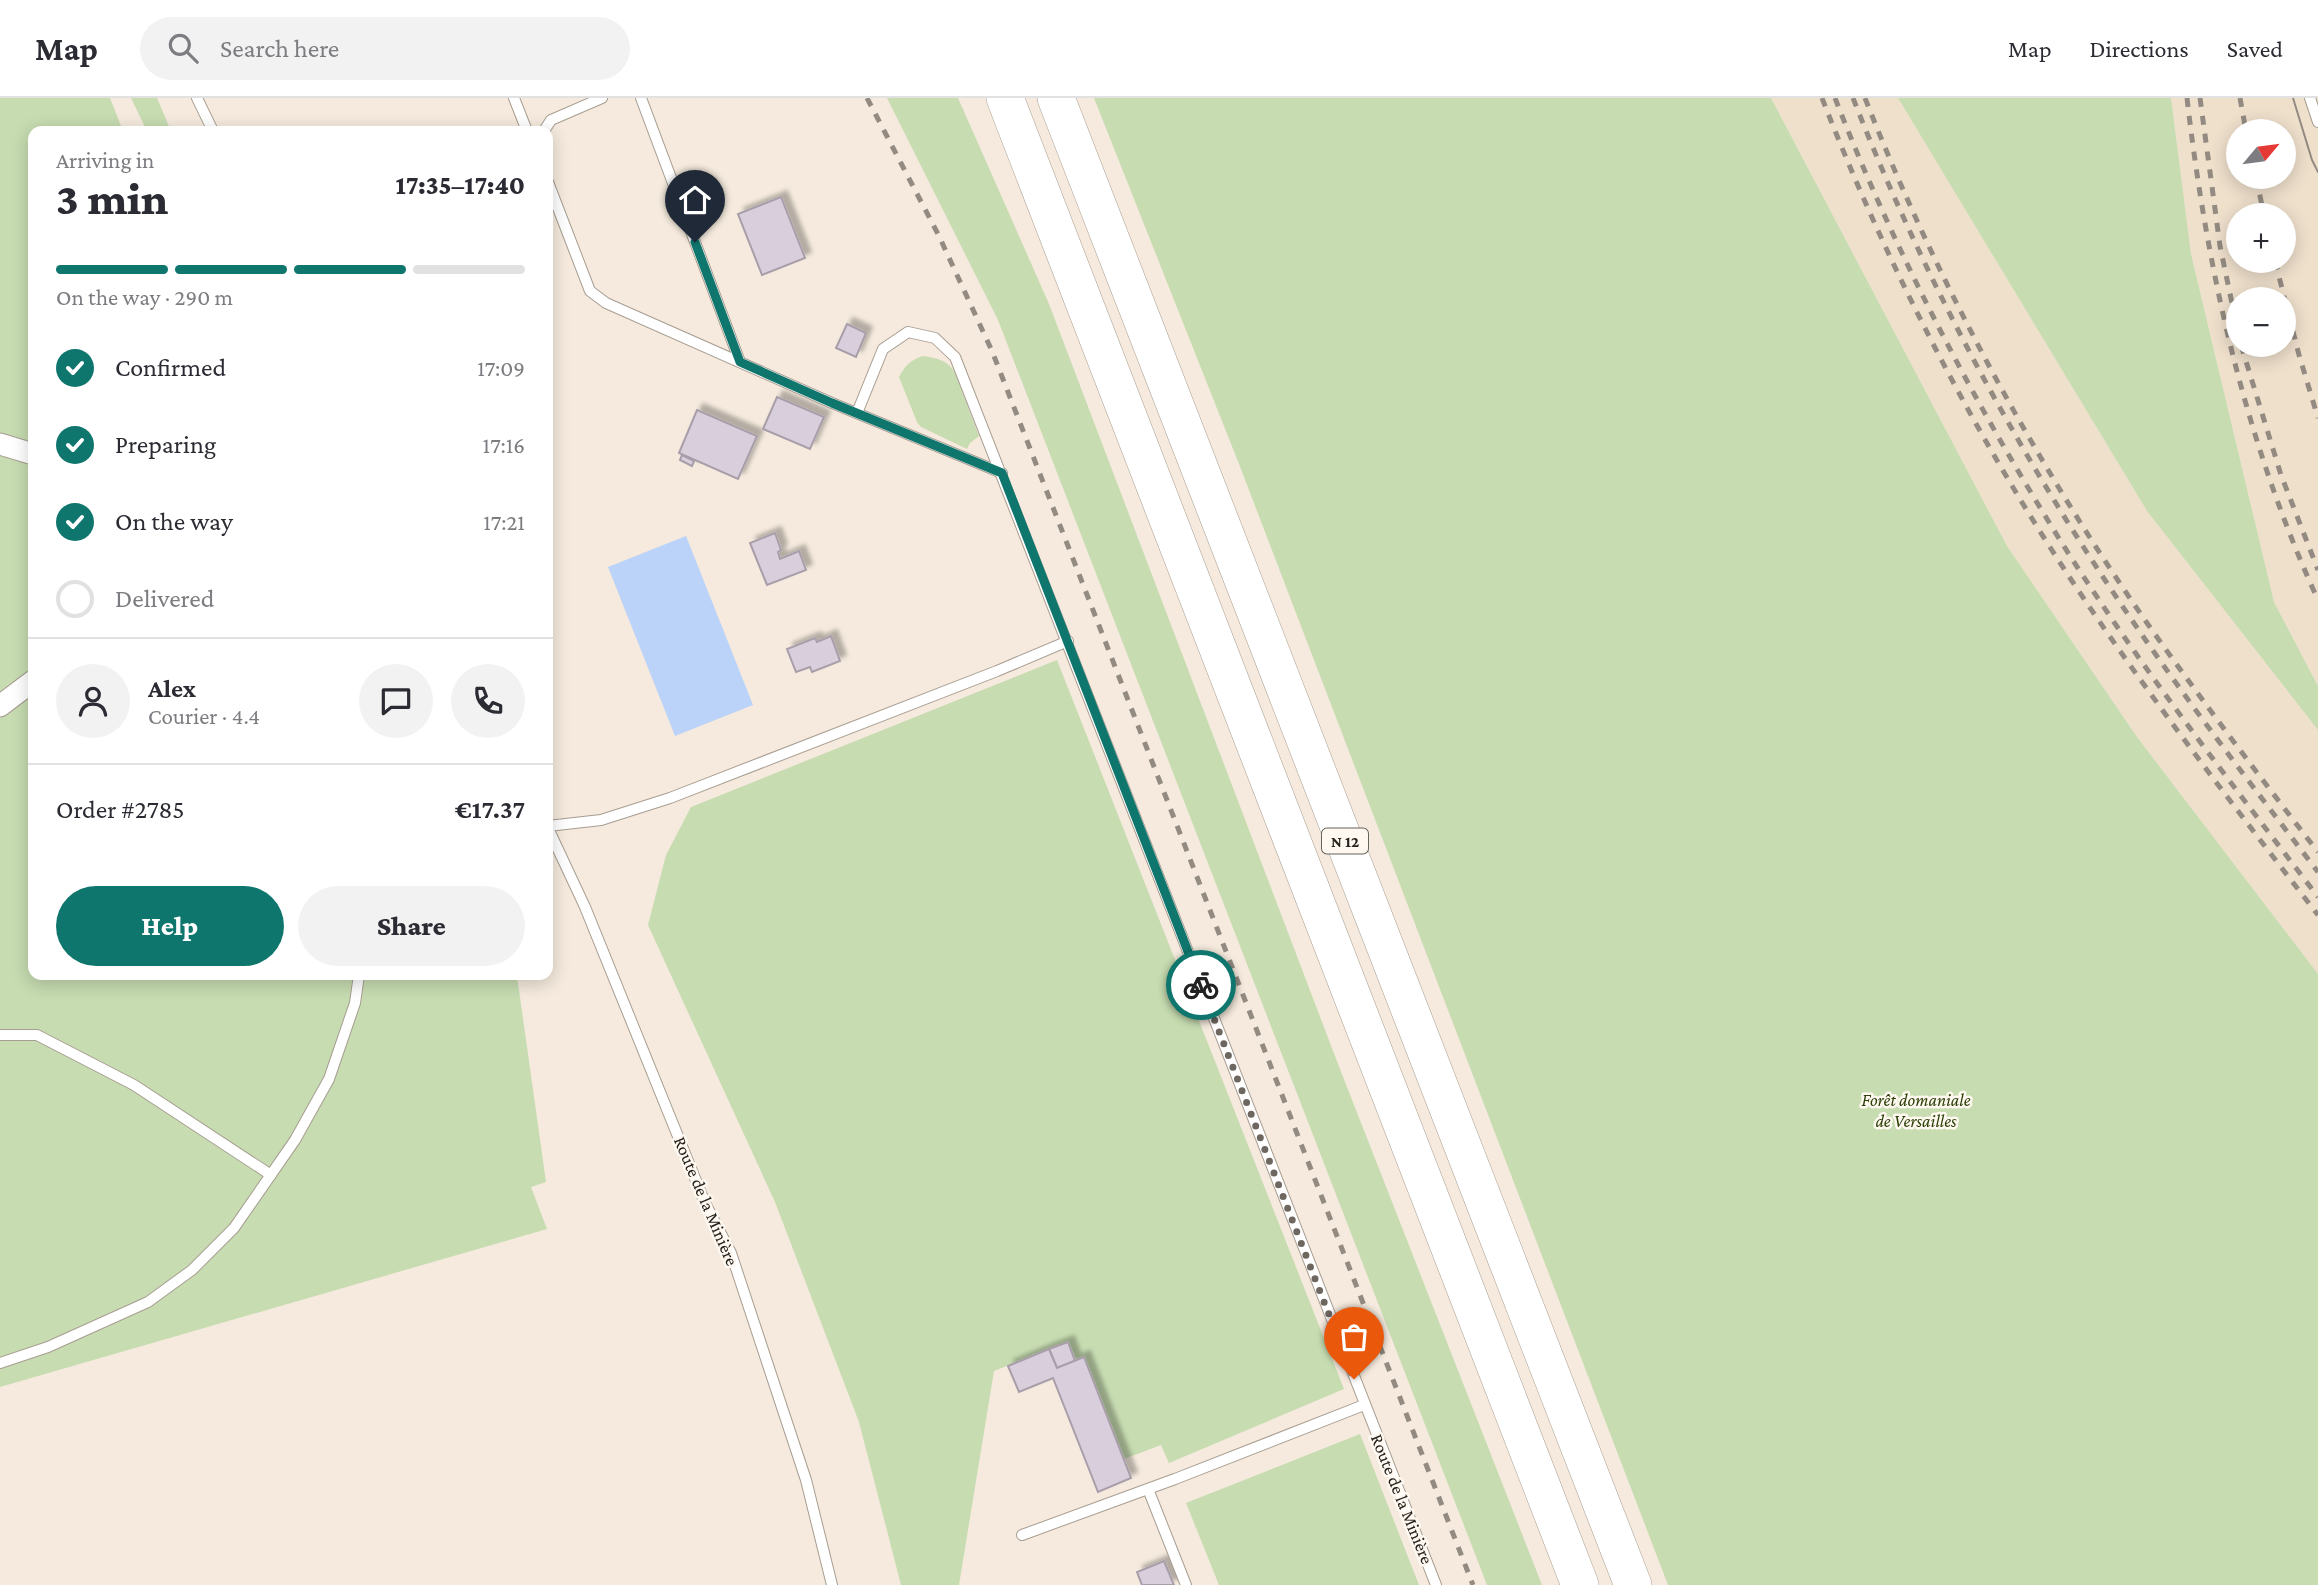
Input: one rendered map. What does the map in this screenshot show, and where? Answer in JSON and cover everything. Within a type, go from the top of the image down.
[{"type":"highway","name":"N 12","points":[[1005,98],[1580,1585]]},
{"type":"highway","name":"N 12","points":[[1056,98],[1633,1585]]},
{"type":"street","points":[[0,444],[28,452]]},
{"type":"street","points":[[0,706],[28,685]]},
{"type":"lane","points":[[197,98],[210,126]]},
{"type":"lane","points":[[514,98],[525,126]]},
{"type":"lane","points":[[547,126],[551,120],[602,98]]},
{"type":"lane","points":[[641,98],[740,362]]},
{"type":"lane","points":[[2310,98],[2318,122]]},
{"type":"lane","points":[[553,196],[590,291],[606,303],[832,403],[1002,473]]},
{"type":"lane","name":"Route de la Minière","points":[[856,413],[883,349],[908,332],[935,338],[955,357],[1436,1585]]},
{"type":"lane","points":[[553,826],[601,820],[670,798],[1068,641]]},
{"type":"lane","name":"Route de la Minière","points":[[553,838],[585,907],[701,1194],[730,1253],[806,1480],[832,1585]]},
{"type":"lane","points":[[0,1363],[48,1347],[148,1302],[192,1270],[234,1228],[295,1140],[329,1079],[355,1003],[358,980]]},
{"type":"lane","points":[[0,1035],[37,1035],[134,1084],[271,1175]]},
{"type":"lane","points":[[1023,1535],[1364,1405]]},
{"type":"lane","points":[[1148,1489],[1186,1585]]},
{"type":"shaded area","points":[[1771,98],[1898,98],[2147,511],[2318,730],[2318,974],[2137,737],[2007,546]]},
{"type":"shaded area","points":[[2171,98],[2318,98],[2318,686],[2274,602],[2191,254]]},
{"type":"green space","points":[[0,98],[110,98],[121,126],[28,126],[28,980],[517,980],[546,1182],[531,1187],[547,1229],[0,1387]]},
{"type":"green space","points":[[131,98],[157,98],[169,126],[145,126]]},
{"type":"green space","points":[[887,98],[958,98],[1049,304],[1338,1064],[1542,1585],[1487,1585],[998,320]]},
{"type":"green space","name":"Forêt domaniale de Versailles","points":[[1094,98],[1771,98],[2007,546],[2137,737],[2318,974],[2318,1585],[1668,1585],[1239,464]]},
{"type":"green space","points":[[1898,98],[2171,98],[2191,254],[2274,602],[2318,686],[2318,730],[2147,511]]},
{"type":"green space","points":[[923,356],[942,360],[955,373],[979,436],[967,449],[921,427],[917,422],[899,377],[908,364]]},
{"type":"green space","points":[[1057,660],[1344,1389],[1169,1463],[1161,1445],[1124,1459],[1068,1342],[994,1371],[959,1585],[901,1585],[859,1422],[775,1202],[648,925],[666,855],[691,807]]},
{"type":"green space","points":[[1360,1434],[1419,1585],[1219,1585],[1186,1503]]},
{"type":"water","points":[[686,536],[753,705],[675,736],[608,567]]},
{"type":"building","points":[[781,197],[805,258],[762,275],[738,214]]},
{"type":"building","points":[[847,324],[866,333],[856,357],[836,348]]},
{"type":"building","points":[[777,397],[824,417],[810,449],[763,429]]},
{"type":"building","points":[[697,410],[757,436],[738,479],[679,453]]},
{"type":"building","points":[[682,455],[694,461],[692,466],[680,460]]},
{"type":"building","points":[[775,533],[781,550],[778,552],[780,559],[799,551],[806,570],[767,585],[750,543]]},
{"type":"building","points":[[831,636],[840,661],[812,672],[810,667],[796,672],[787,649],[815,638],[817,642]]},
{"type":"building","points":[[1068,1342],[1075,1361],[1057,1368],[1049,1349]]},
{"type":"building","points":[[1049,1349],[1057,1368],[1084,1357],[1131,1478],[1098,1492],[1053,1378],[1019,1392],[1008,1366]]},
{"type":"building","points":[[1164,1561],[1174,1585],[1142,1585],[1137,1572]]},
{"type":"tram line","points":[[2293,98],[2318,172]]},
{"type":"railway","points":[[867,98],[939,236],[992,351],[1473,1585]]},
{"type":"railway","points":[[1822,98],[1874,222],[1933,344],[2034,521],[2099,621],[2160,707],[2318,915]]},
{"type":"railway","points":[[1835,98],[1880,205],[1930,311],[1985,414],[2044,514],[2141,661],[2318,897]]},
{"type":"railway","points":[[1853,98],[1912,237],[1945,305],[1980,372],[2056,503],[2160,660],[2318,872]]},
{"type":"railway","points":[[1865,98],[1893,167],[1956,302],[2027,434],[2065,498],[2147,623],[2318,852]]},
{"type":"railway","points":[[2187,98],[2206,227],[2233,354],[2270,479],[2318,600]]},
{"type":"railway","points":[[2200,98],[2220,246],[2229,287]]},
{"type":"railway","points":[[2240,98],[2244,119]]},
{"type":"railway","points":[[2259,189],[2261,203]]},
{"type":"railway","points":[[2278,273],[2318,418]]},
{"type":"railway","points":[[2245,357],[2281,475],[2318,570]]},
{"type":"way so far","points":[[1201,985],[1354,1379]]},
{"type":"route","points":[[695,242],[740,362],[1002,473],[1201,985]]}]
